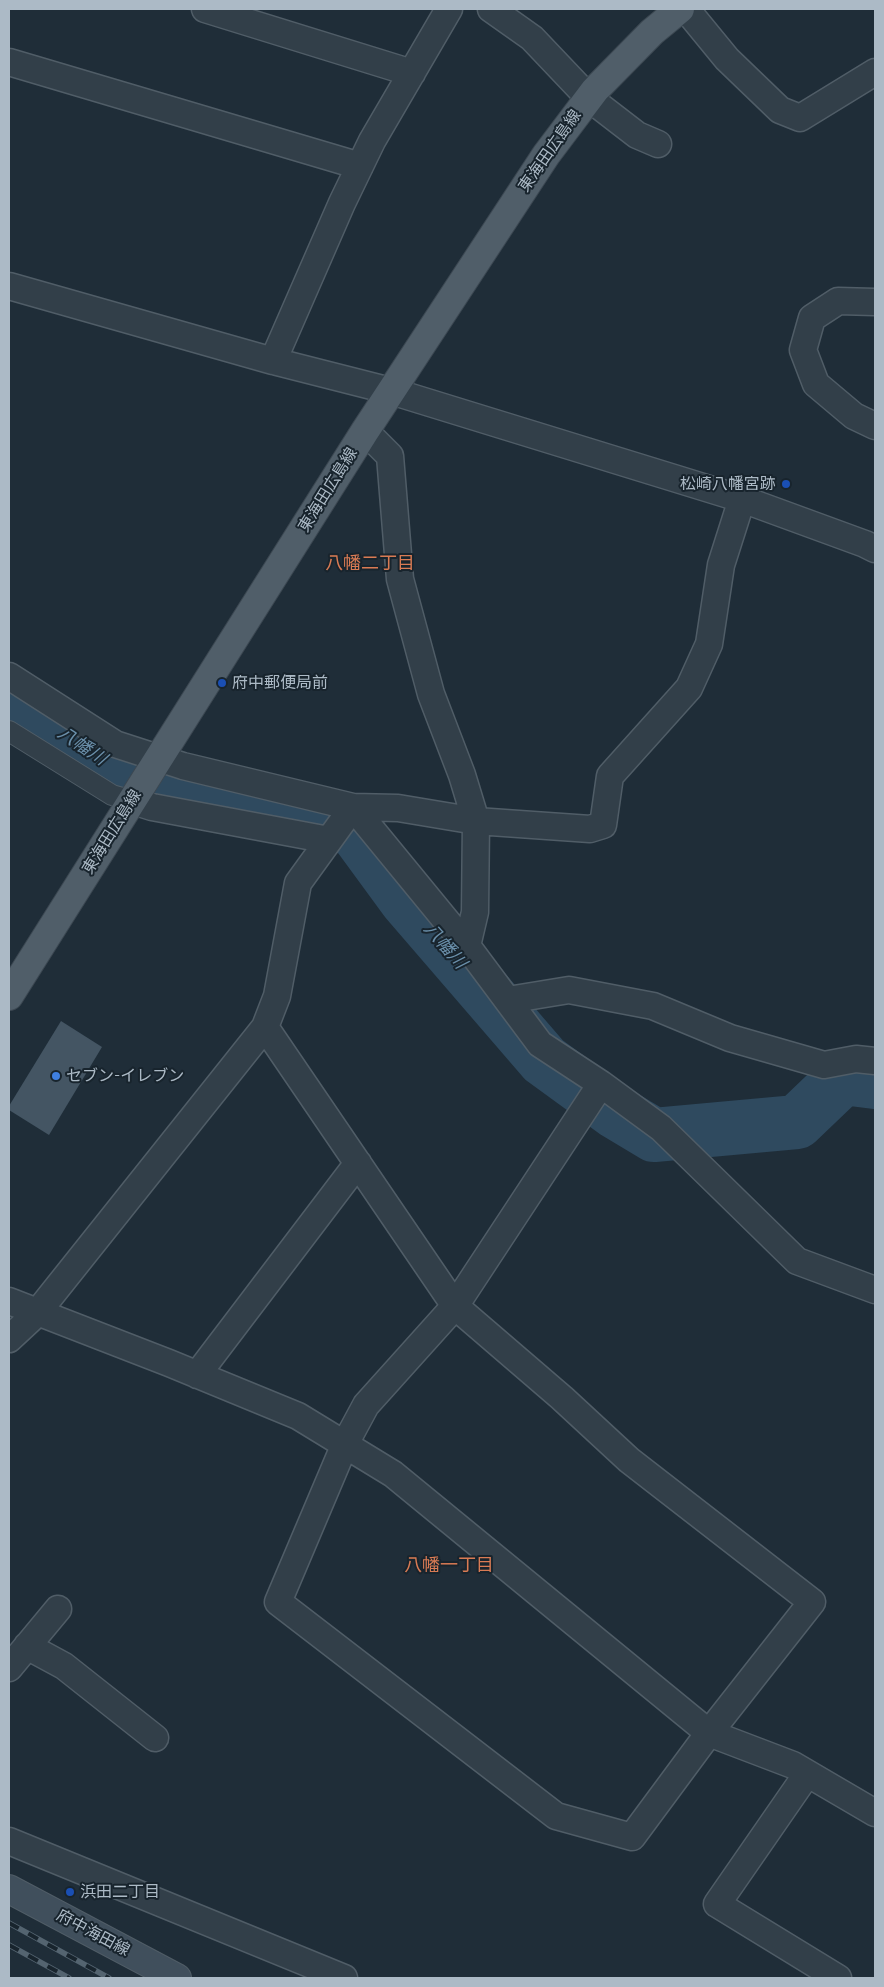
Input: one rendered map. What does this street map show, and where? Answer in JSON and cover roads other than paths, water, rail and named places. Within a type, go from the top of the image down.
[{"type":"main road","name":"東海田広島線","points":[[9,996],[365,431],[546,155],[589,98],[623,60],[652,32],[680,9]]},
{"type":"main road","name":"府中海田線","points":[[9,1888],[177,1978]]},
{"type":"street","points":[[204,9],[412,73]]},
{"type":"street","points":[[273,361],[360,166],[449,9]]},
{"type":"street","points":[[491,9],[532,38],[589,98],[637,135],[658,144]]},
{"type":"street","points":[[686,9],[740,72],[780,110],[800,118],[875,72]]},
{"type":"street","points":[[9,62],[360,166]]},
{"type":"street","points":[[9,286],[273,361],[391,391],[742,499],[875,549]]},
{"type":"street","points":[[875,302],[838,301],[812,318],[803,350],[816,384],[854,416],[875,426]]},
{"type":"street","points":[[365,431],[390,456],[400,579],[431,694],[462,774],[476,821],[475,912],[467,946]]},
{"type":"street","points":[[9,676],[115,744],[159,759],[354,807],[398,808],[476,821],[590,829],[603,825],[610,776],[688,688],[709,644],[721,565],[742,499]]},
{"type":"street","points":[[9,731],[112,795],[152,807],[329,840]]},
{"type":"street","points":[[9,1339],[37,1313],[265,1027],[277,996],[298,883],[354,807]]},
{"type":"street","points":[[354,807],[467,946],[540,1044],[602,1084],[661,1128],[797,1261],[875,1290]]},
{"type":"street","points":[[508,1000],[569,990],[653,1006],[730,1038],[824,1065],[856,1059],[875,1061]]},
{"type":"street","points":[[265,1027],[455,1306],[562,1398],[629,1460],[812,1602],[709,1733],[632,1837],[556,1816],[278,1602],[345,1444],[366,1405],[455,1306],[602,1084]]},
{"type":"street","points":[[197,1375],[358,1163]]},
{"type":"street","points":[[9,1301],[298,1416],[393,1474],[709,1733],[793,1766],[875,1813]]},
{"type":"street","points":[[9,1668],[58,1609]]},
{"type":"street","points":[[27,1646],[64,1666],[155,1738]]},
{"type":"street","points":[[807,1774],[717,1904],[838,1978]]},
{"type":"street","points":[[9,1841],[344,1978]]},
{"type":"waterway","name":"八幡川","points":[[9,696],[105,763],[131,775],[237,804],[354,829],[406,900],[544,1060],[614,1111],[654,1135],[797,1122],[843,1078],[875,1082]]},
{"type":"railway","points":[[9,1923],[109,1978]]},
{"type":"railway","points":[[9,1945],[69,1978]]},
{"type":"place","name":"松崎八幡宮跡","points":[[786,484]]},
{"type":"place","name":"府中郵便局前","points":[[222,683]]},
{"type":"place","name":"セブン-イレブン","points":[[56,1076]]},
{"type":"place","name":"浜田二丁目","points":[[70,1892]]},
{"type":"district","name":"八幡二丁目","points":[[370,564]]},
{"type":"district","name":"八幡一丁目","points":[[449,1566]]}]
